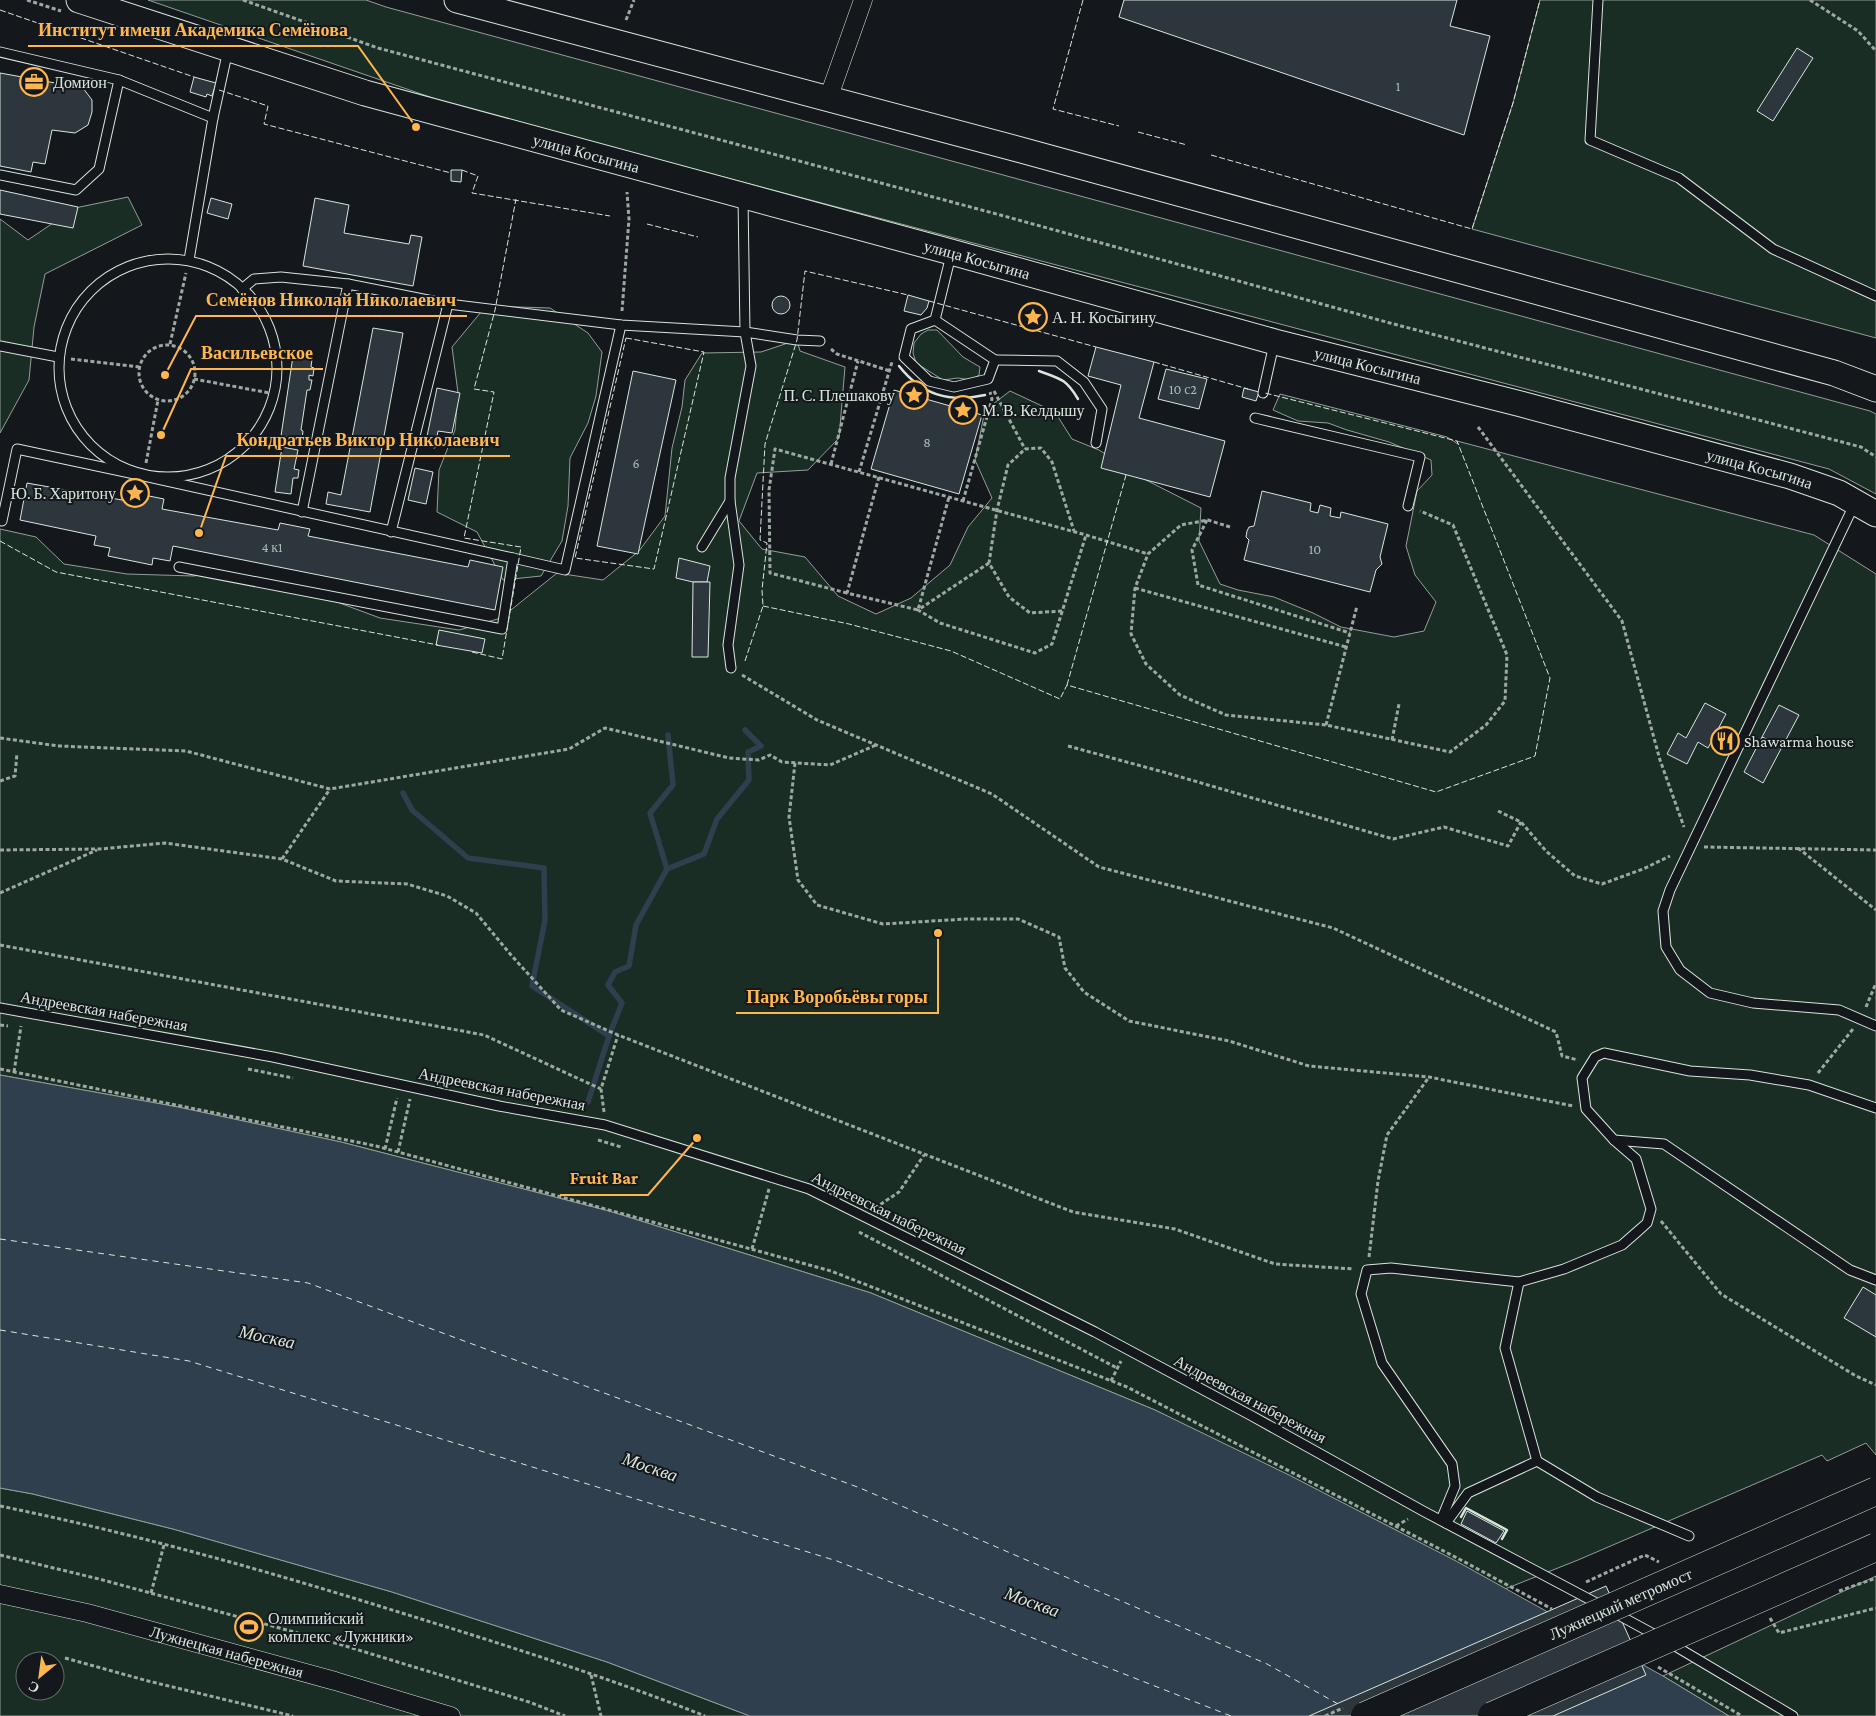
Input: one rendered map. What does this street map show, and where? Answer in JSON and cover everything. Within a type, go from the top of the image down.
[{"type":"main road","name":"улица Косыгина","points":[[79,0],[365,93],[1275,342],[1512,401],[1790,476],[1839,493],[1866,508]]},
{"type":"main road","points":[[457,0],[1021,150],[1834,373],[1876,389]]},
{"type":"main road","name":"Лужнецкий метромост","points":[[1365,1716],[1876,1491]]},
{"type":"main road","points":[[1492,1716],[1876,1547]]},
{"type":"street","points":[[828,99],[862,0]]},
{"type":"street","name":"Лужнецкая набережная","points":[[0,1594],[87,1613],[335,1681],[451,1716]]},
{"type":"lane","points":[[1598,0],[1590,140],[1678,178],[1773,250],[1876,296]]},
{"type":"lane","points":[[189,260],[213,118],[228,49]]},
{"type":"lane","points":[[0,52],[119,80],[213,118]]},
{"type":"lane","points":[[0,175],[76,190],[99,169],[119,80]]},
{"type":"lane","points":[[731,668],[728,644],[738,565],[730,501],[730,478],[751,366],[745,332],[743,195]]},
{"type":"lane","points":[[935,320],[951,252]]},
{"type":"lane","points":[[152,259],[189,260],[222,272],[242,289],[250,295],[269,325],[278,359],[275,394],[262,426],[240,452],[211,470],[178,478],[144,476],[114,464],[89,445],[70,419],[59,389],[58,357],[68,322],[88,292],[118,270],[152,259]]},
{"type":"lane","points":[[242,289],[254,279],[281,277],[348,284],[448,304],[622,325],[745,332],[797,340],[820,341]]},
{"type":"lane","points":[[302,512],[348,284]]},
{"type":"lane","points":[[392,532],[448,304]]},
{"type":"lane","points":[[935,320],[994,360],[1057,361],[1084,382],[1102,409],[1096,443]]},
{"type":"lane","points":[[935,320],[911,330],[904,357],[929,381],[954,387],[988,379],[994,360]]},
{"type":"lane","points":[[2,521],[17,449],[565,570],[622,325]]},
{"type":"lane","points":[[1263,393],[1275,342]]},
{"type":"lane","points":[[0,346],[58,357]]},
{"type":"lane","points":[[1255,418],[1420,457],[1408,506]]},
{"type":"lane","points":[[702,547],[730,501]]},
{"type":"lane","points":[[1866,508],[1691,846],[1670,890],[1663,911],[1666,947],[1680,970],[1710,993],[1753,1003],[1838,1010],[1876,1026]]},
{"type":"lane","points":[[179,567],[502,629],[513,558]]},
{"type":"lane","name":"Андреевская набережная","points":[[0,1008],[273,1057],[499,1106],[605,1125],[809,1189],[1095,1332],[1690,1654],[1793,1716]]},
{"type":"lane","points":[[1444,1522],[1455,1486],[1452,1464],[1382,1363],[1361,1294],[1367,1270],[1391,1268],[1519,1282],[1564,1269],[1622,1245],[1646,1223],[1651,1209],[1636,1159],[1614,1140],[1586,1109],[1582,1078],[1595,1057],[1604,1053],[1690,1071],[1750,1075],[1808,1085],[1876,1108]]},
{"type":"lane","points":[[1614,1140],[1664,1144],[1850,1270],[1876,1280]]},
{"type":"lane","points":[[1519,1282],[1505,1348],[1537,1461],[1597,1497],[1689,1536]]},
{"type":"lane","points":[[1444,1522],[1468,1493],[1537,1461]]},
{"type":"path","points":[[243,0],[378,48],[1004,216],[1390,323],[1861,447],[1876,457]]},
{"type":"path","points":[[626,20],[634,0]]},
{"type":"path","points":[[1810,0],[1858,31],[1876,51]]},
{"type":"path","points":[[622,325],[629,219],[627,192]]},
{"type":"path","points":[[170,344],[189,260]]},
{"type":"path","points":[[820,341],[837,354],[890,371]]},
{"type":"path","points":[[170,344],[187,352],[195,369],[194,379],[191,388],[185,394],[176,399],[158,400],[150,396],[143,389],[139,380],[139,367],[145,354],[152,348],[170,344]]},
{"type":"path","points":[[58,357],[139,367]]},
{"type":"path","points":[[859,472],[892,360]]},
{"type":"path","points":[[831,464],[858,361]]},
{"type":"path","points":[[194,379],[275,394]]},
{"type":"path","points":[[988,379],[1025,449]]},
{"type":"path","points":[[963,500],[992,399],[988,379]]},
{"type":"path","points":[[144,476],[158,400]]},
{"type":"path","points":[[1478,427],[1622,621],[1660,760],[1691,846]]},
{"type":"path","points":[[1062,611],[1030,613],[1008,597],[989,563],[997,510],[1008,464],[1025,449],[1041,448],[1052,462],[1074,532]]},
{"type":"path","points":[[1086,535],[1052,644],[1035,653],[940,623],[918,610],[770,574],[769,490],[775,449],[963,500],[1086,535],[1148,554]]},
{"type":"path","points":[[847,593],[879,477]]},
{"type":"path","points":[[918,610],[949,497]]},
{"type":"path","points":[[1230,527],[1208,520],[1181,525],[1148,554],[1135,588],[1131,634],[1146,664],[1180,695],[1226,714],[1326,725],[1450,752],[1486,726],[1505,701],[1507,655],[1453,525],[1408,506]]},
{"type":"path","points":[[1208,520],[1192,550],[1198,585],[1350,633]]},
{"type":"path","points":[[918,610],[989,563]]},
{"type":"path","points":[[1135,588],[1346,647]]},
{"type":"path","points":[[1326,725],[1356,606]]},
{"type":"path","points":[[731,668],[817,720],[992,794],[1099,867],[1333,928],[1556,1032],[1562,1056],[1590,1064]]},
{"type":"path","points":[[1392,740],[1399,704]]},
{"type":"path","points":[[0,738],[59,746],[186,751],[330,788],[569,749],[605,728],[729,758],[759,760],[770,755],[782,762],[795,763],[830,765],[876,745]]},
{"type":"path","points":[[1068,746],[1393,839],[1444,827],[1508,846],[1521,822]]},
{"type":"path","points":[[0,781],[15,776],[17,753]]},
{"type":"path","points":[[795,763],[789,817],[798,880],[818,905],[884,924],[966,919],[1018,919],[1059,937],[1065,968],[1084,992],[1129,1021],[1229,1041],[1309,1066],[1429,1077],[1586,1109]]},
{"type":"path","points":[[282,859],[330,788]]},
{"type":"path","points":[[1498,810],[1521,822],[1546,851],[1575,876],[1602,884],[1643,869],[1691,846],[1876,850]]},
{"type":"path","points":[[0,850],[100,849],[165,843],[282,859],[336,881],[408,884],[448,896],[476,913],[561,1010],[618,1035],[1073,1212],[1175,1229],[1275,1264],[1367,1270],[1378,1181],[1387,1135],[1429,1077]]},
{"type":"path","points":[[1798,848],[1876,910]]},
{"type":"path","points":[[0,893],[100,849]]},
{"type":"path","points":[[0,945],[484,1035],[601,1089]]},
{"type":"path","points":[[1808,1085],[1861,1020],[1876,983]]},
{"type":"path","points":[[0,1025],[30,1028]]},
{"type":"path","points":[[14,1072],[21,1027]]},
{"type":"path","points":[[605,1125],[601,1089],[618,1035]]},
{"type":"path","points":[[242,1068],[301,1079]]},
{"type":"path","points":[[0,1069],[398,1152],[831,1270],[1127,1387],[1461,1560]]},
{"type":"path","points":[[388,1096],[410,1101],[398,1152]]},
{"type":"path","points":[[385,1149],[397,1098]]},
{"type":"path","points":[[598,1140],[626,1148]]},
{"type":"path","points":[[871,1220],[875,1208],[899,1192],[924,1155]]},
{"type":"path","points":[[759,1189],[777,1194]]},
{"type":"path","points":[[752,1249],[768,1192]]},
{"type":"path","points":[[1651,1209],[1721,1294],[1856,1376],[1876,1385]]},
{"type":"path","points":[[856,1230],[1117,1368],[1110,1381]]},
{"type":"path","points":[[1120,1362],[1129,1366]]},
{"type":"path","points":[[0,1506],[72,1521],[303,1582],[480,1637],[652,1695],[705,1716]]},
{"type":"path","points":[[152,1593],[164,1545]]},
{"type":"path","points":[[0,1554],[342,1645],[529,1702],[565,1716]]},
{"type":"path","points":[[1587,1581],[1645,1555]]},
{"type":"path","points":[[1768,1616],[1780,1633],[1876,1608]]},
{"type":"path","points":[[65,1658],[148,1681],[293,1716]]},
{"type":"path","points":[[1660,1668],[1742,1716]]},
{"type":"path","points":[[591,1675],[601,1716]]},
{"type":"green space","points":[[148,0],[366,0],[1870,411],[1876,414],[1876,494],[1829,469],[462,108]]},
{"type":"green space","points":[[1540,0],[1876,0],[1876,338],[1472,229],[1513,103]]},
{"type":"green space","points":[[128,197],[142,225],[45,274],[34,327],[29,380],[0,433],[0,219],[28,240],[75,208]]},
{"type":"green space","points":[[486,306],[550,308],[588,333],[602,352],[596,396],[588,423],[570,458],[568,506],[562,541],[541,576],[503,580],[477,532],[437,512],[439,470],[455,430],[458,393],[452,347]]},
{"type":"green space","points":[[928,330],[937,330],[963,357],[980,367],[979,375],[971,380],[958,378],[943,380],[916,363],[913,353],[914,343],[921,334]]},
{"type":"green space","points":[[797,340],[800,351],[845,367],[839,438],[808,470],[757,473],[739,521],[762,549],[805,557],[838,596],[876,614],[911,598],[950,565],[968,527],[992,498],[975,460],[985,410],[1010,391],[1055,412],[1072,439],[1099,450],[1144,479],[1201,508],[1199,541],[1220,584],[1238,590],[1274,597],[1341,627],[1394,637],[1424,631],[1436,602],[1415,575],[1406,546],[1417,491],[1432,475],[1431,460],[1389,442],[1328,423],[1298,421],[1273,410],[1280,394],[1447,437],[1458,444],[1457,441],[1814,535],[1876,574],[1876,1455],[1866,1443],[1827,1461],[1822,1455],[1578,1560],[1505,1589],[1394,1529],[1155,1410],[871,1293],[609,1211],[341,1142],[178,1107],[0,1075],[0,529],[36,537],[64,564],[127,574],[194,576],[219,571],[318,595],[380,618],[459,630],[501,618],[557,573],[603,580],[639,551],[665,516],[672,448],[682,407],[685,380],[702,353],[761,352]]},
{"type":"green space","name":"Олимпийский комплекс «Лужники»","points":[[0,1488],[33,1494],[173,1529],[392,1592],[607,1662],[750,1716],[0,1716]]},
{"type":"green space","points":[[1876,1576],[1876,1716],[1729,1716],[1663,1676]]},
{"type":"water","name":"Москва","points":[[0,1075],[178,1107],[341,1142],[609,1211],[871,1293],[1155,1410],[1289,1475],[1456,1561],[1663,1676],[1729,1716],[750,1716],[607,1662],[392,1592],[173,1529],[33,1494],[0,1488]]},
{"type":"building","points":[[1124,0],[1457,0],[1450,26],[1490,36],[1464,135],[1119,17]]},
{"type":"building","points":[[1797,48],[1813,58],[1773,121],[1757,111]]},
{"type":"building","points":[[0,73],[83,88],[92,100],[92,112],[88,125],[75,133],[52,130],[45,164],[33,162],[31,172],[0,166]]},
{"type":"building","points":[[194,77],[216,83],[212,96],[207,94],[206,97],[190,92]]},
{"type":"building","points":[[451,170],[462,170],[461,182],[451,181]]},
{"type":"building","points":[[0,190],[78,207],[73,228],[0,214]]},
{"type":"building","points":[[211,198],[232,204],[228,219],[207,213]]},
{"type":"building","points":[[315,198],[349,205],[344,233],[409,244],[411,235],[422,237],[413,286],[303,266]]},
{"type":"building","points":[[908,295],[929,301],[927,308],[921,315],[904,311]]},
{"type":"building","points":[[781,296],[787,299],[790,305],[787,311],[781,314],[775,311],[772,305],[775,299]]},
{"type":"building","points":[[373,328],[403,333],[370,512],[326,504],[328,492],[341,495]]},
{"type":"building","points":[[1096,347],[1154,362],[1139,418],[1225,441],[1210,497],[1101,468],[1121,385],[1088,376]]},
{"type":"building","points":[[293,356],[312,359],[311,367],[314,368],[313,376],[309,375],[309,380],[312,380],[310,390],[307,390],[301,430],[303,431],[302,439],[281,436]]},
{"type":"building","points":[[1166,369],[1207,379],[1199,409],[1158,399]]},
{"type":"building","points":[[633,371],[676,380],[638,554],[597,546]]},
{"type":"building","points":[[437,388],[460,393],[452,433],[438,431],[435,448],[425,446]]},
{"type":"building","points":[[1244,388],[1259,392],[1256,401],[1242,397]]},
{"type":"building","points":[[894,390],[982,415],[959,494],[871,469]]},
{"type":"building","points":[[282,447],[298,450],[294,469],[299,470],[298,478],[293,478],[291,494],[275,492]]},
{"type":"building","points":[[415,468],[433,472],[426,504],[408,500]]},
{"type":"building","points":[[27,483],[122,500],[124,491],[164,499],[162,509],[278,530],[280,523],[310,529],[308,536],[468,567],[470,560],[503,567],[495,610],[173,546],[170,561],[153,558],[152,565],[108,556],[110,548],[94,545],[96,536],[20,520]]},
{"type":"building","points":[[1262,491],[1311,503],[1310,511],[1318,513],[1320,505],[1331,508],[1330,516],[1340,518],[1341,512],[1388,524],[1380,557],[1382,564],[1376,570],[1370,592],[1244,560],[1249,540],[1246,537],[1247,531],[1249,527],[1254,526]]},
{"type":"building","points":[[679,558],[710,566],[707,582],[693,582],[676,578]]},
{"type":"building","points":[[693,582],[710,582],[708,657],[692,657]]},
{"type":"building","points":[[439,630],[485,639],[482,653],[436,645]]},
{"type":"building","points":[[1705,703],[1726,714],[1708,748],[1698,742],[1687,764],[1667,754],[1678,733],[1686,738]]},
{"type":"building","points":[[1779,705],[1799,715],[1782,747],[1762,737]]},
{"type":"building","points":[[1762,737],[1782,747],[1763,783],[1744,772]]},
{"type":"building","points":[[1863,1287],[1876,1295],[1876,1337],[1844,1318]]},
{"type":"building","points":[[1467,1511],[1504,1531],[1496,1543],[1461,1524]]},
{"type":"building","points":[[1606,1586],[1646,1675],[1553,1716],[1309,1716]]},
{"type":"waterway","points":[[667,869],[704,854],[717,819],[749,780],[748,752],[761,746],[745,730]]},
{"type":"waterway","points":[[588,1102],[609,1036],[622,1003],[608,985],[615,972],[629,966],[636,925],[667,869],[650,813],[673,785],[668,735]]},
{"type":"waterway","points":[[403,793],[412,810],[468,858],[544,868],[545,920],[532,986],[609,1036]]},
{"type":"ferry route","points":[[0,1239],[308,1283],[860,1488],[1267,1664],[1338,1704]]},
{"type":"ferry route","points":[[0,1330],[189,1361],[837,1561],[1231,1716]]},
{"type":"fence","points":[[1083,0],[1053,109],[1119,126]]},
{"type":"fence","points":[[1211,155],[1472,229],[1513,103],[1540,0]]},
{"type":"fence","points":[[0,10],[194,77]]},
{"type":"fence","points":[[219,90],[268,106],[264,124],[451,173]]},
{"type":"fence","points":[[1138,132],[1187,145]]},
{"type":"fence","points":[[462,170],[478,176],[472,193],[610,216]]},
{"type":"fence","points":[[472,652],[502,659],[521,547],[464,538],[494,392],[474,389],[495,310],[516,199]]},
{"type":"fence","points":[[647,224],[698,237]]},
{"type":"fence","points":[[745,661],[763,606],[762,590],[767,543],[760,540],[765,444],[797,340],[805,271],[908,295]]},
{"type":"fence","points":[[929,301],[1096,347]]},
{"type":"fence","points":[[626,338],[704,352],[654,569],[575,558],[626,338]]},
{"type":"fence","points":[[1154,362],[1248,389]]},
{"type":"fence","points":[[763,606],[849,624],[951,651],[1060,699],[1067,685],[1436,792],[1535,756],[1550,678],[1457,441],[1265,393]]},
{"type":"fence","points":[[1067,685],[1126,475]]},
{"type":"fence","points":[[0,541],[56,572],[438,645]]},
{"type":"wall","points":[[899,366],[917,384],[937,394],[960,398],[985,395]]},
{"type":"wall","points":[[1039,371],[1062,380],[1070,387],[1078,399]]},
{"type":"wall","points":[[1461,1517],[1466,1508],[1507,1530],[1502,1539]]},
{"type":"place","name":"Домион","points":[[34,82]]},
{"type":"place","name":"Институт имени Академика Семёнова","points":[[416,127]]},
{"type":"place","name":"А. Н. Косыгину","points":[[1033,317]]},
{"type":"place","name":"Семёнов Николай Николаевич","points":[[165,375]]},
{"type":"place","name":"П. С. Плешакову","points":[[914,395]]},
{"type":"place","name":"М. В. Келдышу","points":[[963,410]]},
{"type":"place","name":"Васильевское","points":[[161,435]]},
{"type":"place","name":"Ю. Б. Харитону","points":[[135,493]]},
{"type":"place","name":"Кондратьев Виктор Николаевич","points":[[199,533]]},
{"type":"place","name":"Shawarma house","points":[[1725,741]]},
{"type":"place","name":"Парк Воробьёвы горы","points":[[938,933]]},
{"type":"place","name":"Fruit Bar","points":[[697,1138]]},
{"type":"place","name":"Олимпийский комплекс «Лужники»","points":[[249,1627]]}]
